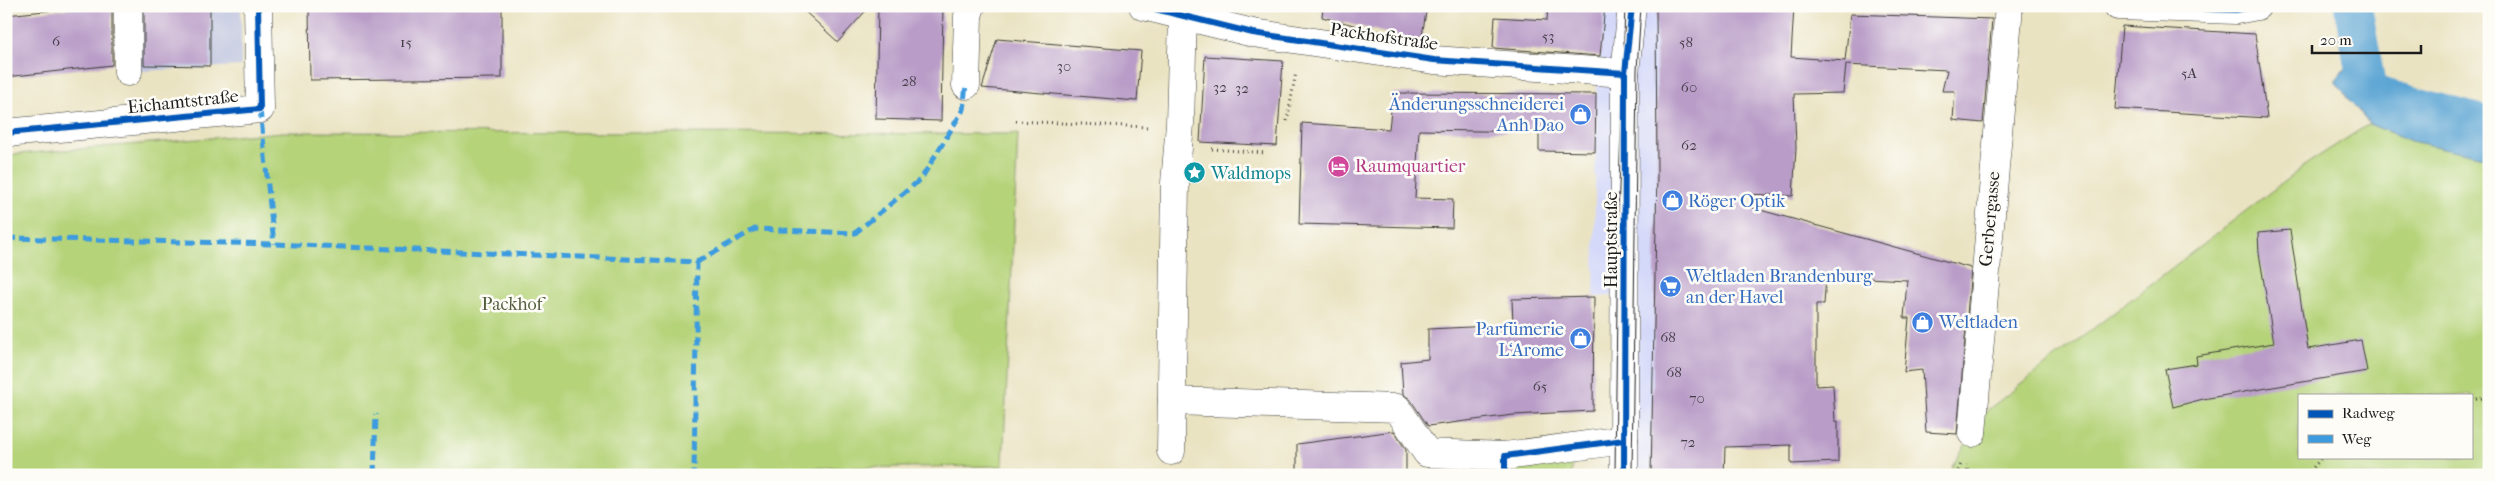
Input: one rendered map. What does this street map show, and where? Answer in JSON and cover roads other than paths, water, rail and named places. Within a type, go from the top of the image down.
[{"type":"street","points":[[128,6],[128,72]]},
{"type":"street","name":"Eichamtstraße","points":[[6,133],[260,109],[258,6]]},
{"type":"street","points":[[966,85],[968,16],[971,6]]},
{"type":"street","name":"Packhofstraße","points":[[1143,6],[1252,33],[1434,60],[1625,73]]},
{"type":"street","name":"Hauptstraße","points":[[1624,475],[1625,73],[1632,6]]},
{"type":"street","name":"Gerbergasse","points":[[1972,433],[2009,6]]},
{"type":"street","points":[[2118,6],[2243,8]]},
{"type":"street","points":[[1171,451],[1175,183],[1179,135],[1183,16]]},
{"type":"street","points":[[1172,401],[1334,401],[1397,408],[1427,453],[1505,456],[1624,440]]},
{"type":"water","points":[[2365,63],[2407,96],[2489,107],[2489,158],[2411,141],[2369,124],[2335,81],[2346,67]]},
{"type":"waterway","points":[[2353,6],[2368,93],[2489,126]]},
{"type":"tram line","points":[[1615,475],[1618,217],[1625,6]]},
{"type":"tram line","points":[[1632,475],[1637,70],[1641,6]]},
{"type":"place","name":"Änderungsschneiderei Anh Dao","points":[[1580,114]]},
{"type":"place","name":"Raumquartier","points":[[1339,166]]},
{"type":"place","name":"Waldmops","points":[[1195,173]]},
{"type":"place","name":"Röger Optik","points":[[1672,201]]},
{"type":"place","name":"Weltladen Brandenburg an der Havel","points":[[1670,286]]},
{"type":"place","name":"Weltladen","points":[[1923,322]]},
{"type":"place","name":"Parfümerie L‘Arome","points":[[1580,339]]},
{"type":"park label","name":"Packhof","points":[[512,304]]}]
